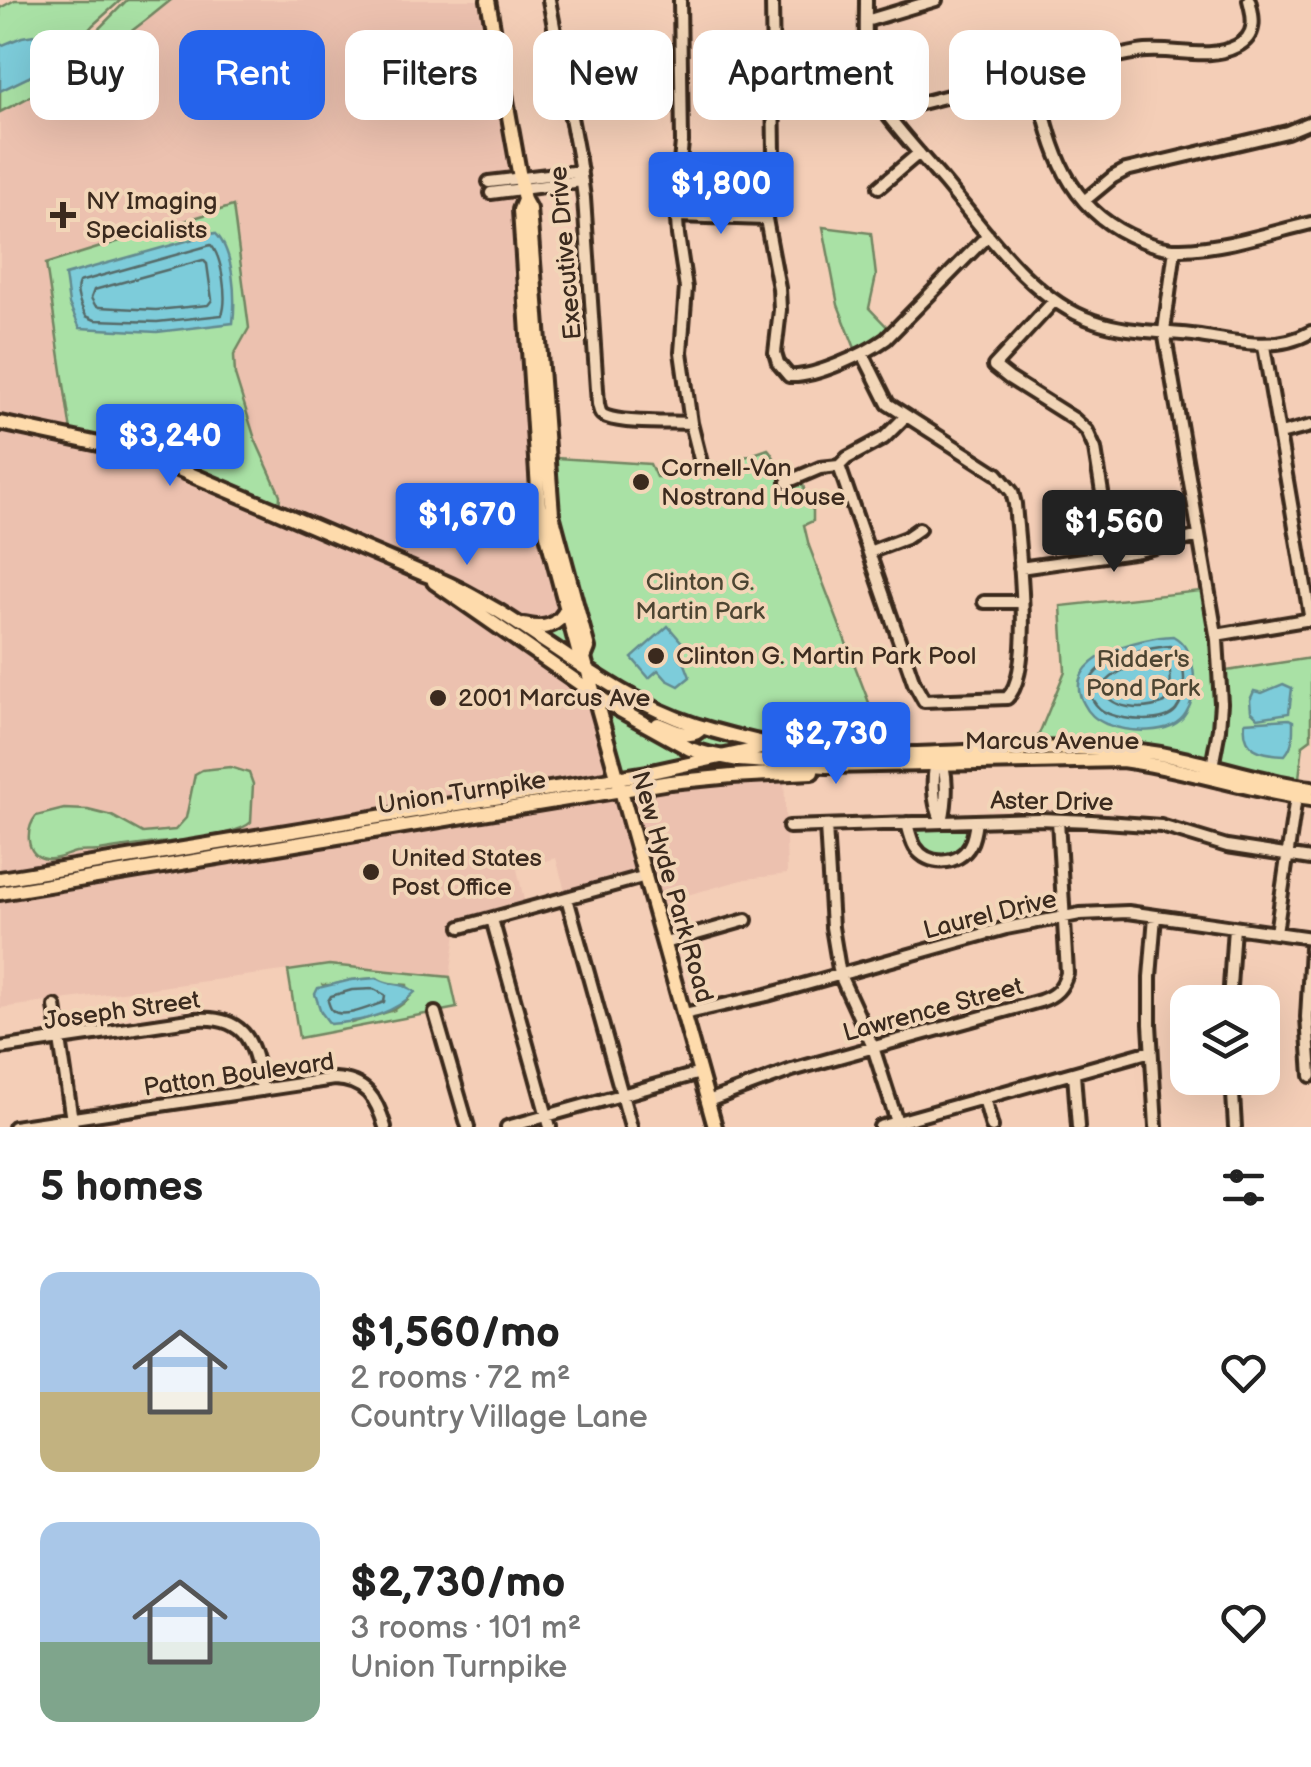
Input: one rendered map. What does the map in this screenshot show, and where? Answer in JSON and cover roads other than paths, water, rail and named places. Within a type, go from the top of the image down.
[{"type":"main road","name":"New Hyde Park Road","points":[[488,0],[530,209],[552,514],[588,648],[586,664]]},
{"type":"main road","name":"New Hyde Park Road","points":[[523,189],[520,210],[543,528],[578,650],[586,664],[716,1127]]},
{"type":"main road","name":"Marcus Avenue","points":[[0,423],[118,448],[147,458],[450,583],[586,664],[608,684],[706,728],[779,745],[855,756],[939,761]]},
{"type":"main road","name":"Marcus Avenue","points":[[424,574],[594,695],[690,750],[739,760],[827,766],[1118,749],[1147,751],[1211,772],[1304,793]]},
{"type":"main road","points":[[516,622],[530,627],[553,625],[566,608]]},
{"type":"main road","points":[[549,662],[570,670],[586,664]]},
{"type":"main road","points":[[618,710],[688,735],[706,728]]},
{"type":"main road","points":[[636,775],[690,750],[706,728]]},
{"type":"main road","points":[[695,780],[698,771],[722,757],[706,728]]},
{"type":"main road","name":"Union Turnpike","points":[[620,784],[636,775],[779,745]]},
{"type":"main road","name":"Union Turnpike","points":[[0,878],[269,841],[620,784],[939,761]]},
{"type":"main road","name":"Union Turnpike","points":[[0,892],[269,841]]},
{"type":"street","name":"Executive Drive","points":[[549,0],[555,30]]},
{"type":"street","points":[[680,0],[682,142],[677,195],[686,288],[681,352],[702,467]]},
{"type":"street","points":[[772,0],[774,154],[766,219],[780,288],[776,353],[786,381],[864,354],[886,340],[988,234]]},
{"type":"street","points":[[866,0],[866,30]]},
{"type":"street","points":[[866,21],[936,0]]},
{"type":"street","points":[[1121,56],[1142,52],[1210,53],[1240,45],[1250,34],[1254,20],[1249,0]]},
{"type":"street","name":"Executive Drive","points":[[571,120],[581,176],[601,413],[635,421],[691,423]]},
{"type":"street","points":[[892,120],[1006,256],[1054,301],[1096,322],[1118,327],[1264,346],[1311,332]]},
{"type":"street","points":[[1046,120],[1056,159],[1071,186],[1099,217],[1138,239],[1175,250],[1217,246],[1311,222]]},
{"type":"street","points":[[1084,200],[1126,170],[1287,132],[1311,122]]},
{"type":"street","points":[[879,187],[919,153]]},
{"type":"street","points":[[490,188],[523,189],[581,176]]},
{"type":"street","points":[[678,216],[766,219]]},
{"type":"street","points":[[1175,250],[1164,331],[1216,635],[1221,703],[1211,772]]},
{"type":"street","points":[[1054,301],[994,366],[1087,431],[1095,449],[1112,555]]},
{"type":"street","points":[[1216,635],[1311,620],[1264,346]]},
{"type":"street","points":[[839,466],[914,683],[924,701],[1002,699],[1012,694],[1020,670],[1022,602],[1015,504],[1007,483],[884,400],[864,354]]},
{"type":"street","points":[[787,482],[820,468],[839,466],[884,438],[905,417]]},
{"type":"street","points":[[1280,434],[1311,426]]},
{"type":"street","points":[[869,552],[919,529]]},
{"type":"street","points":[[1020,568],[1139,552],[1199,536]]},
{"type":"street","points":[[984,602],[1022,602]]},
{"type":"street","points":[[939,761],[936,810],[942,822]]},
{"type":"street","points":[[1276,933],[1287,856],[1304,793]]},
{"type":"street","name":"Aster Drive","points":[[789,827],[1058,820],[1161,826],[1226,846],[1311,859]]},
{"type":"street","name":"Lawrence Street","points":[[708,1101],[792,1070],[1055,994],[1067,972],[1058,820]]},
{"type":"street","points":[[907,823],[920,853],[944,862],[966,850],[973,839],[976,821]]},
{"type":"street","points":[[826,826],[832,927],[840,975],[872,1047],[897,1122]]},
{"type":"street","points":[[461,928],[646,876]]},
{"type":"street","points":[[567,898],[631,1127]]},
{"type":"street","name":"Laurel Drive","points":[[684,1014],[768,995],[1006,928],[1064,917],[1108,912],[1156,916],[1311,938]]},
{"type":"street","points":[[1156,916],[1150,977],[1156,1127]]},
{"type":"street","points":[[492,919],[548,1122]]},
{"type":"street","points":[[665,943],[746,920]]},
{"type":"street","points":[[1229,985],[1234,927]]},
{"type":"street","points":[[1311,948],[1307,1017],[1311,1076]]},
{"type":"street","points":[[55,1006],[73,1123]]},
{"type":"street","points":[[435,1013],[468,1127]]},
{"type":"street","name":"Joseph Street","points":[[0,1048],[218,1018],[246,1035],[256,1056],[262,1090]]},
{"type":"street","points":[[880,1127],[1151,1051]]},
{"type":"street","points":[[507,1127],[548,1122],[700,1073]]},
{"type":"street","points":[[1074,1074],[1078,1127]]},
{"type":"street","name":"Patton Boulevard","points":[[14,1127],[73,1123],[262,1090],[347,1080],[358,1083],[375,1098],[384,1127]]},
{"type":"street","points":[[1233,1095],[1236,1127]]},
{"type":"street","points":[[984,1098],[992,1127]]},
{"type":"water","points":[[30,36],[30,76],[0,91],[0,46]]},
{"type":"water","points":[[215,233],[230,262],[233,323],[157,332],[80,328],[69,304],[65,275]]},
{"type":"water","name":"Clinton G. Martin Park Pool","points":[[668,626],[685,646],[677,654],[690,677],[679,686],[658,670],[649,678],[632,658]]},
{"type":"water","points":[[1173,636],[1187,650],[1194,682],[1190,704],[1179,721],[1160,729],[1125,729],[1106,724],[1090,713],[1079,688],[1082,674],[1092,662],[1143,640]]},
{"type":"water","points":[[1283,684],[1292,688],[1289,713],[1258,718],[1251,711],[1254,691],[1262,693]]},
{"type":"water","points":[[1293,721],[1292,739],[1285,755],[1261,752],[1246,739],[1245,722]]},
{"type":"water","points":[[377,978],[415,992],[376,1016],[330,1024],[315,994],[318,988]]},
{"type":"place","name":"NY Imaging Specialists","points":[[63,215]]},
{"type":"place","name":"Cornell-Van Nostrand House","points":[[641,482]]},
{"type":"place","name":"Clinton G. Martin Park Pool","points":[[656,656]]},
{"type":"place","name":"2001 Marcus Ave","points":[[438,698]]},
{"type":"place","name":"United States Post Office","points":[[371,872]]},
{"type":"park label","name":"Clinton G. Martin Park","points":[[700,596]]},
{"type":"park label","name":"Ridder's Pond Park","points":[[1143,674]]}]
